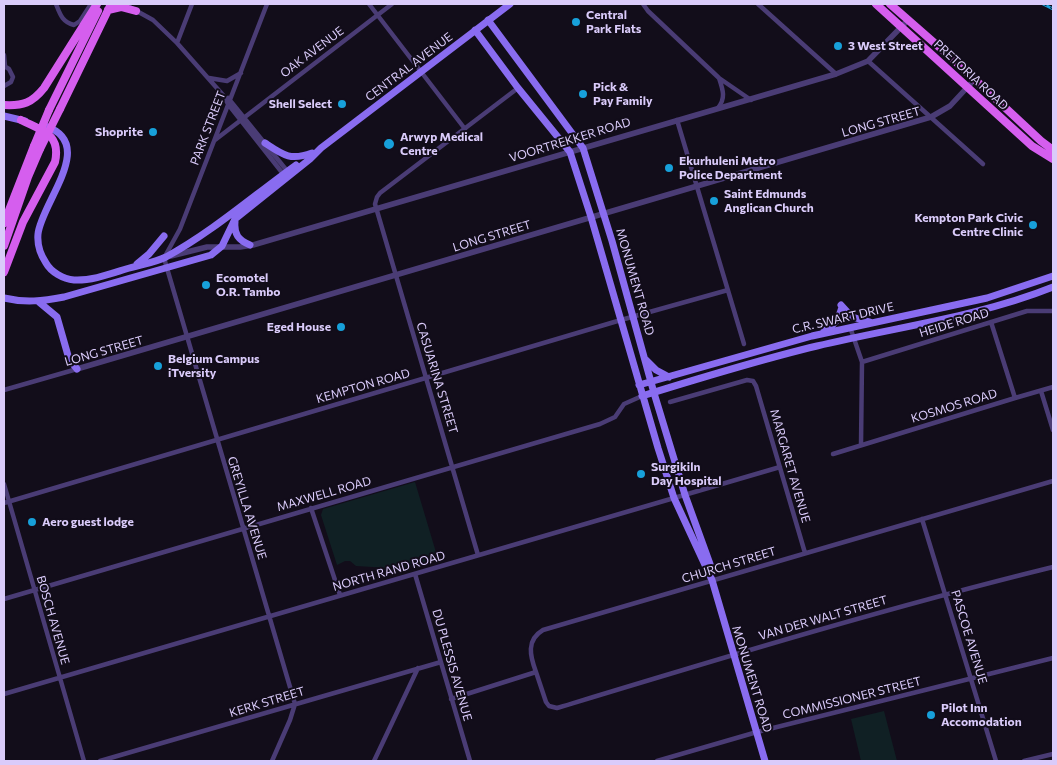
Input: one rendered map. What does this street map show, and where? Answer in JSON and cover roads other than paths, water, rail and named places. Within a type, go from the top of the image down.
[{"type":"main road","points":[[4,105],[27,103],[37,97],[99,4]]},
{"type":"main road","points":[[4,246],[49,110],[81,48],[99,4]]},
{"type":"main road","name":"CENTRAL AVENUE","points":[[164,258],[287,175],[510,4]]},
{"type":"main road","name":"PRETORIA ROAD","points":[[876,4],[1032,146],[1053,159]]},
{"type":"main road","name":"PRETORIA ROAD","points":[[890,4],[1053,150]]},
{"type":"main road","points":[[4,223],[37,148],[60,109],[109,7],[134,8]]},
{"type":"main road","name":"MONUMENT ROAD","points":[[488,20],[583,148],[604,213],[644,358],[685,495],[709,564],[711,577],[765,761]]},
{"type":"main road","name":"MONUMENT ROAD","points":[[475,30],[518,88],[570,152],[674,498],[711,577]]},
{"type":"main road","points":[[4,116],[56,130],[65,140],[67,147],[66,166],[39,226],[37,236],[41,256],[48,267],[55,273],[68,279],[81,280],[164,258]]},
{"type":"main road","points":[[4,272],[23,222],[55,162],[57,152],[56,143],[51,136],[21,120]]},
{"type":"main road","points":[[264,142],[280,153],[293,157],[312,153]]},
{"type":"main road","name":"CENTRAL AVENUE","points":[[287,175],[312,153],[321,148]]},
{"type":"main road","points":[[4,298],[17,301],[39,302],[64,297],[205,257],[222,246],[235,219],[287,175]]},
{"type":"main road","points":[[235,219],[234,232],[236,236],[250,246]]},
{"type":"main road","points":[[135,266],[149,254],[164,236]]},
{"type":"main road","name":"C.R. SWART DRIVE","points":[[639,385],[812,336],[987,298],[1053,276]]},
{"type":"main road","name":"C.R. SWART DRIVE","points":[[642,396],[784,355],[1032,296],[1053,287]]},
{"type":"main road","points":[[39,302],[57,317],[69,358],[77,369]]},
{"type":"main road","points":[[812,336],[833,326],[840,317],[842,306],[855,318],[874,323]]},
{"type":"main road","points":[[644,358],[656,370],[669,377]]},
{"type":"street","points":[[56,4],[62,19],[74,24],[80,21],[91,4]]},
{"type":"street","points":[[124,4],[153,20],[177,44],[229,101],[287,175]]},
{"type":"street","points":[[177,44],[192,4]]},
{"type":"street","name":"PARK STREET","points":[[164,258],[180,229],[267,4]]},
{"type":"street","points":[[369,4],[465,128]]},
{"type":"street","name":"OAK AVENUE","points":[[213,141],[392,4]]},
{"type":"street","points":[[643,4],[648,11],[719,78],[751,100]]},
{"type":"street","points":[[758,4],[836,74]]},
{"type":"street","name":"VOORTREKKER ROAD","points":[[164,258],[207,247],[250,246],[836,74],[868,61],[908,20]]},
{"type":"street","points":[[4,55],[4,66],[12,72],[11,82],[4,86]]},
{"type":"street","points":[[868,61],[983,164]]},
{"type":"street","points":[[207,77],[228,81],[241,73]]},
{"type":"street","points":[[717,109],[724,97],[719,78]]},
{"type":"street","name":"LONG STREET","points":[[4,390],[930,117],[950,106],[974,80]]},
{"type":"street","points":[[375,208],[376,200],[380,193],[518,88]]},
{"type":"street","points":[[243,119],[264,142],[287,175]]},
{"type":"street","points":[[677,120],[744,344]]},
{"type":"street","name":"CASUARINA STREET","points":[[375,208],[478,555]]},
{"type":"street","name":"GREYILLA AVENUE","points":[[164,258],[294,704]]},
{"type":"street","name":"KEMPTON ROAD","points":[[6,502],[620,320],[728,290]]},
{"type":"street","name":"HEIDE ROAD","points":[[862,362],[1027,312],[1053,311]]},
{"type":"street","points":[[991,322],[1015,398]]},
{"type":"street","points":[[850,328],[862,362],[861,445]]},
{"type":"street","name":"MARGARET AVENUE","points":[[670,402],[747,380],[751,380],[755,384],[804,552]]},
{"type":"street","name":"KOSMOS ROAD","points":[[833,454],[1053,387]]},
{"type":"street","points":[[1041,391],[1053,430]]},
{"type":"street","name":"MAXWELL ROAD","points":[[4,599],[600,424],[615,417],[624,404],[642,396]]},
{"type":"street","name":"NORTH RAND ROAD","points":[[4,694],[780,467]]},
{"type":"street","name":"CHURCH STREET","points":[[536,672],[530,648],[535,636],[543,630],[711,577],[1053,481]]},
{"type":"street","name":"BOSCH AVENUE","points":[[4,484],[6,502],[35,590],[84,761]]},
{"type":"street","points":[[311,508],[340,595]]},
{"type":"street","name":"PASCOE AVENUE","points":[[922,519],[996,761]]},
{"type":"street","name":"VAN DER WALT STREET","points":[[536,672],[546,702],[549,706],[557,708],[733,654],[946,594],[1053,567]]},
{"type":"street","name":"DU PLESSIS AVENUE","points":[[415,574],[470,761]]},
{"type":"street","name":"COMMISSIONER STREET","points":[[657,761],[757,732],[1053,658]]},
{"type":"street","name":"KERK STREET","points":[[100,761],[441,662]]},
{"type":"street","points":[[374,761],[418,668]]},
{"type":"street","points":[[451,699],[536,672]]},
{"type":"street","points":[[272,761],[290,720],[294,704]]},
{"type":"street","points":[[1024,761],[1053,754]]},
{"type":"railway","points":[[1043,4],[1053,9]]},
{"type":"place","name":"Central Park Flats","points":[[576,22]]},
{"type":"place","name":"3 West Street","points":[[838,46]]},
{"type":"place","name":"Pick & Pay Family","points":[[583,94]]},
{"type":"place","name":"Shell Select","points":[[342,104]]},
{"type":"place","name":"Shoprite","points":[[153,132]]},
{"type":"place","name":"Arwyp Medical Centre","points":[[389,144]]},
{"type":"place","name":"Ekurhuleni Metro Police Department","points":[[669,168]]},
{"type":"place","name":"Saint Edmunds Anglican Church","points":[[714,201]]},
{"type":"place","name":"Kempton Park Civic Centre Clinic","points":[[1033,225]]},
{"type":"place","name":"Ecomotel O.R. Tambo","points":[[206,285]]},
{"type":"place","name":"Eged House","points":[[341,327]]},
{"type":"place","name":"Belgium Campus iTversity","points":[[158,366]]},
{"type":"place","name":"Surgikiln Day Hospital","points":[[641,474]]},
{"type":"place","name":"Aero guest lodge","points":[[32,522]]},
{"type":"place","name":"Pilot Inn Accomodation","points":[[931,715]]}]
